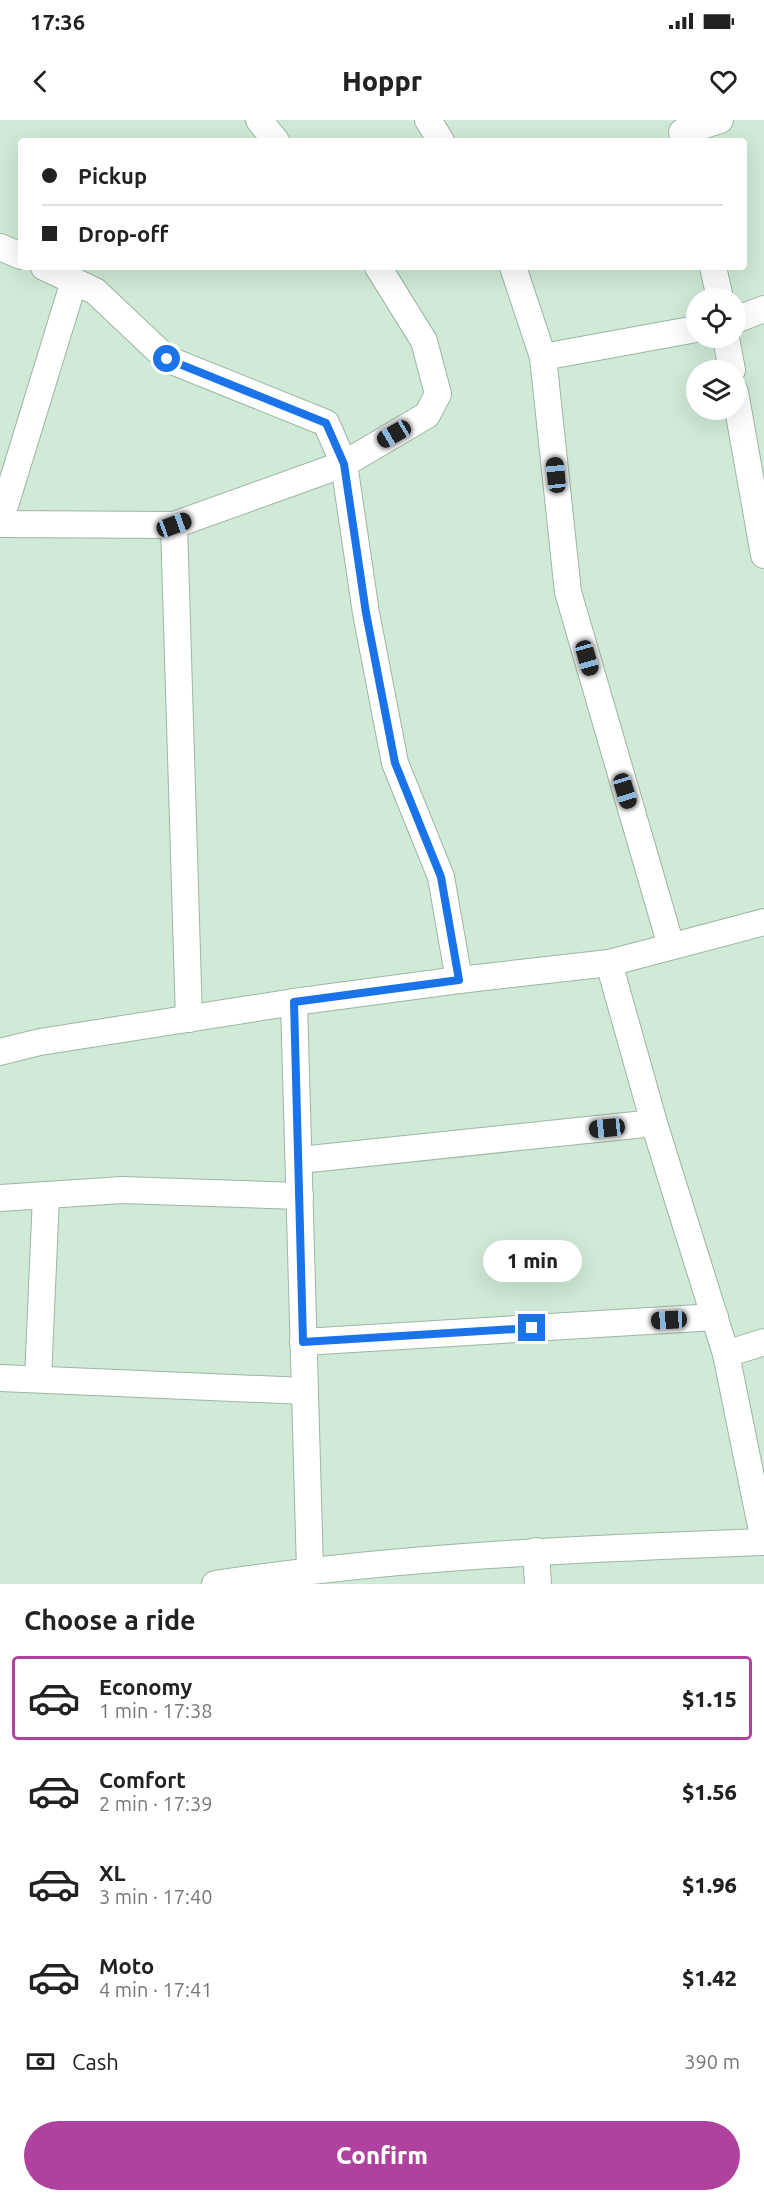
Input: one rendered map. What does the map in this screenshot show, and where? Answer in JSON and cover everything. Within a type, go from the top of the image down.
[{"type":"street","points":[[259,120],[274,138]]},
{"type":"street","points":[[428,120],[439,138]]},
{"type":"street","points":[[681,131],[720,120]]},
{"type":"street","points":[[0,247],[18,255]]},
{"type":"street","points":[[51,270],[95,291],[167,359],[326,423],[344,464],[366,613],[395,763],[441,877],[459,980]]},
{"type":"street","points":[[74,280],[0,523],[174,525],[344,464],[427,415],[438,394],[424,341],[380,270]]},
{"type":"street","points":[[514,270],[543,357],[568,592],[671,946]]},
{"type":"street","points":[[713,270],[717,288]]},
{"type":"street","points":[[746,316],[764,309]]},
{"type":"street","points":[[543,357],[686,331]]},
{"type":"street","points":[[741,420],[759,505],[764,555]]},
{"type":"street","points":[[174,525],[189,1018]]},
{"type":"street","points":[[0,1052],[40,1042],[294,1002],[609,963],[764,922]]},
{"type":"street","points":[[215,1584],[310,1570],[536,1551],[764,1541],[726,1354],[654,1123],[609,963]]},
{"type":"street","points":[[294,1002],[310,1570]]},
{"type":"street","points":[[300,1160],[654,1123]]},
{"type":"street","points":[[0,1198],[122,1190],[300,1196]]},
{"type":"street","points":[[38,1380],[46,1196]]},
{"type":"street","points":[[303,1342],[714,1317]]},
{"type":"street","points":[[726,1354],[764,1342]]},
{"type":"street","points":[[0,1378],[305,1391]]},
{"type":"street","points":[[536,1551],[538,1584]]},
{"type":"route","points":[[167,359],[326,423],[344,464],[366,613],[395,763],[441,877],[459,980],[294,1002],[300,1160],[303,1342],[532,1328]]}]
